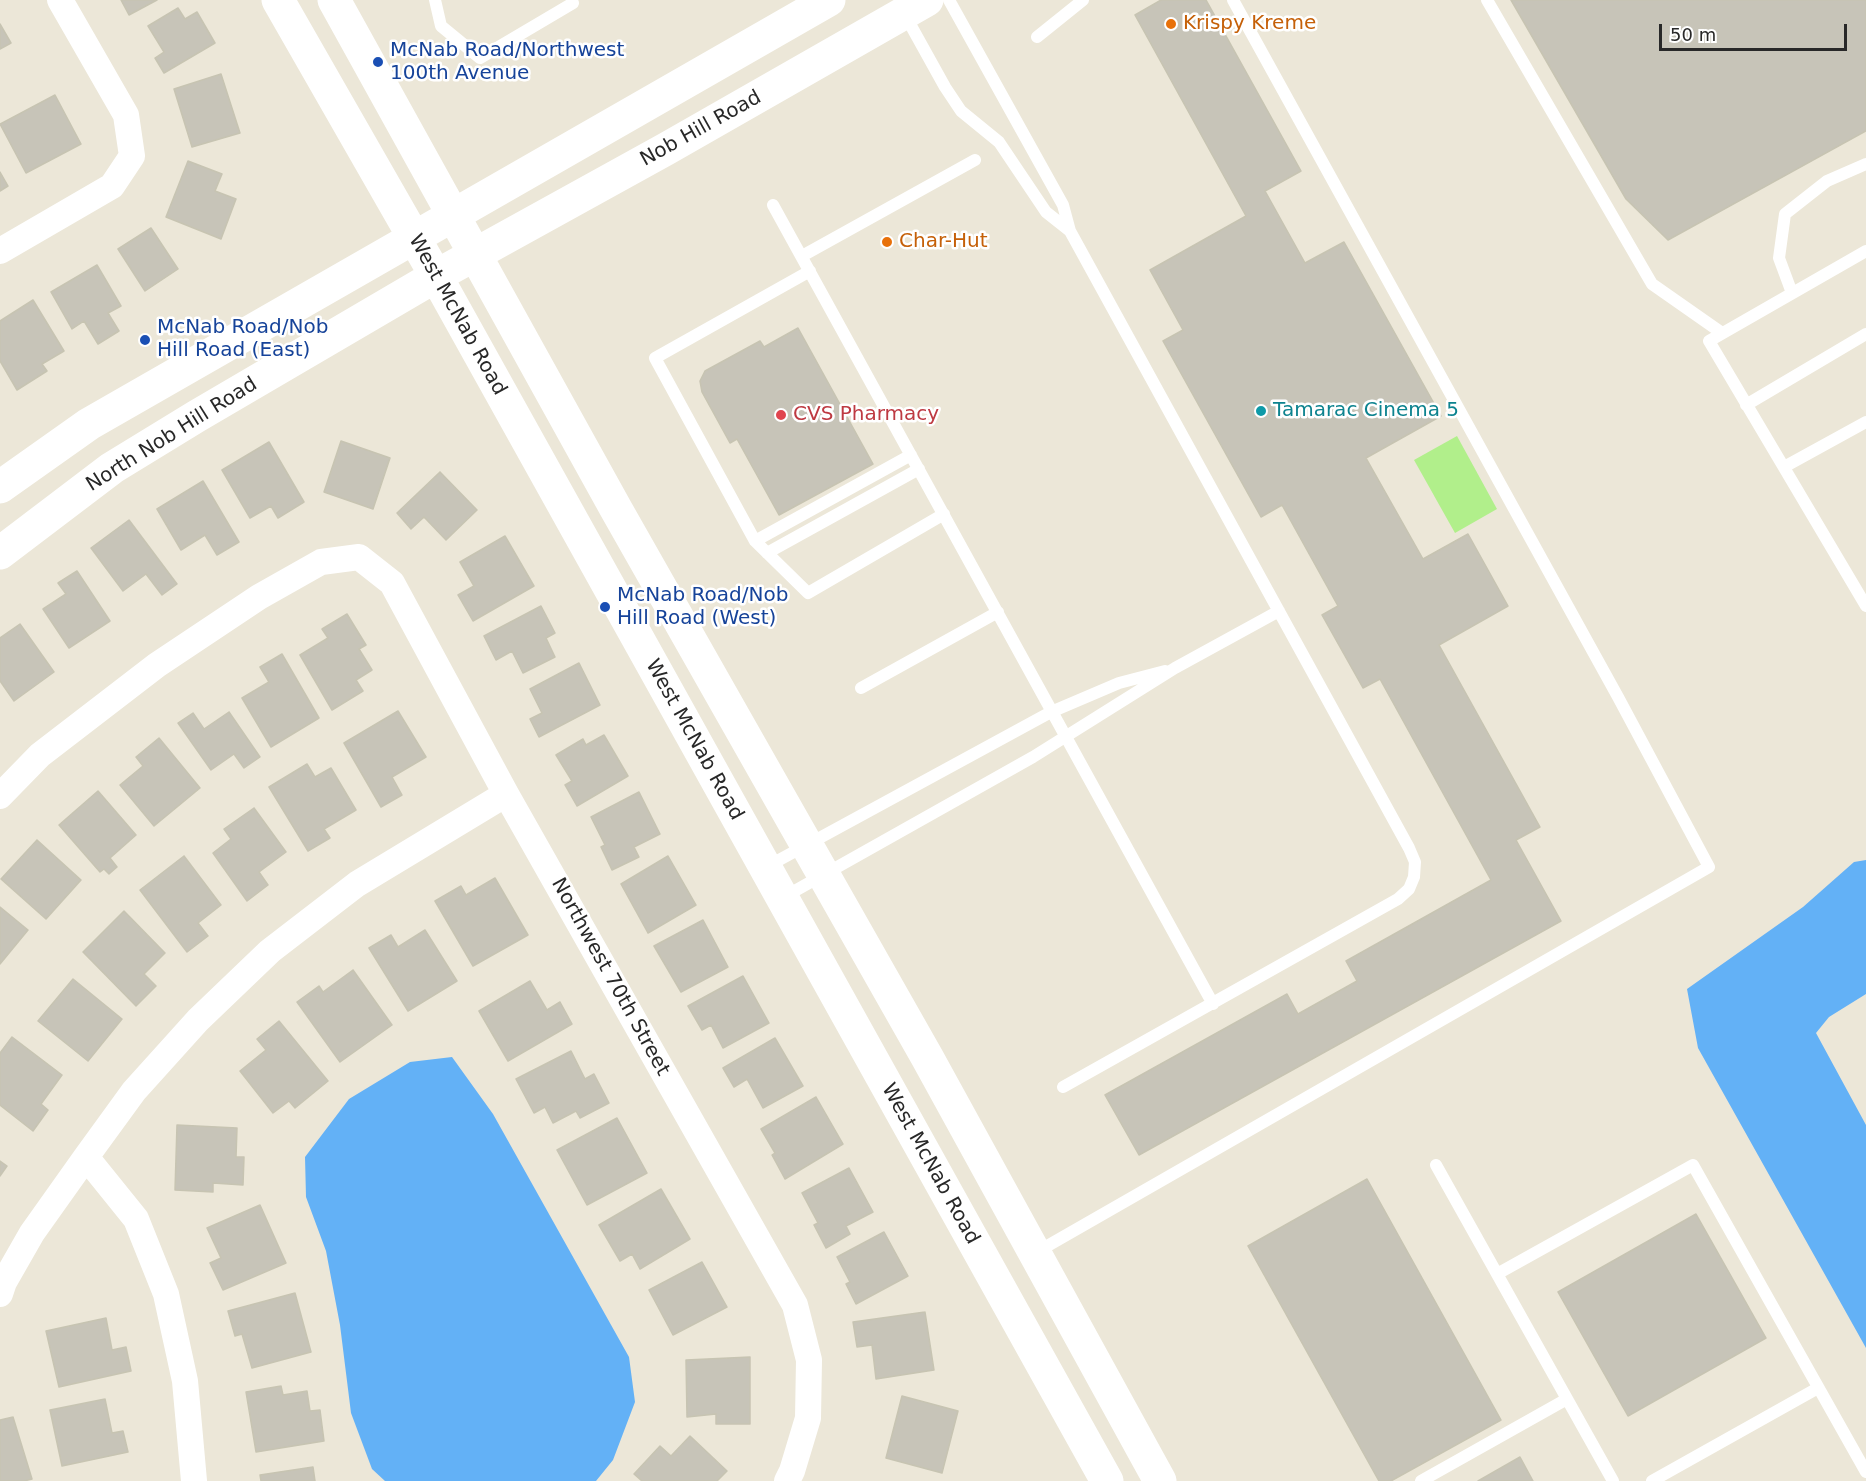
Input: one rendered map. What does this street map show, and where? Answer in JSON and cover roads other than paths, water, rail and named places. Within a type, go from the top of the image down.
[{"type":"main road","name":"West McNab Road","points":[[278,0],[436,276],[1107,1481]]},
{"type":"main road","points":[[334,0],[474,255],[921,1047],[1160,1481]]},
{"type":"main road","points":[[0,487],[89,424],[829,0]]},
{"type":"main road","name":"Nob Hill Road","points":[[474,255],[909,5]]},
{"type":"main road","name":"North Nob Hill Road","points":[[0,553],[112,468],[474,255]]},
{"type":"street","points":[[0,251],[112,186],[132,156],[126,116],[60,0]]},
{"type":"street","name":"Northwest 70th Street","points":[[0,796],[40,755],[157,665],[259,597],[321,562],[359,557],[392,583],[507,794],[795,1305],[809,1360],[808,1418],[787,1481]]},
{"type":"street","points":[[0,1294],[4,1282],[32,1233],[86,1157],[134,1091],[198,1020],[270,951],[357,884],[507,794]]},
{"type":"street","points":[[86,1157],[136,1219],[166,1294],[185,1381],[194,1481]]},
{"type":"lane","points":[[435,0],[441,26],[480,58],[573,3]]},
{"type":"lane","points":[[949,0],[1063,205],[1070,231],[1415,862],[1414,878],[1409,889],[1398,898],[1213,1005],[1063,1087]]},
{"type":"lane","points":[[1037,37],[1083,0]]},
{"type":"lane","points":[[1034,1254],[1709,867],[1618,697],[1233,0]]},
{"type":"lane","points":[[1487,0],[1652,284],[1722,333]]},
{"type":"lane","points":[[909,5],[945,87],[961,111],[999,142],[1046,212],[1070,231]]},
{"type":"lane","points":[[802,256],[975,160]]},
{"type":"lane","points":[[1792,293],[1779,258],[1785,214],[1827,181],[1866,164]]},
{"type":"lane","points":[[773,205],[1213,1005]]},
{"type":"lane","points":[[1866,251],[1709,341],[1866,606]]},
{"type":"lane","points":[[810,271],[655,358],[755,541],[808,593],[944,514]]},
{"type":"lane","points":[[1746,405],[1866,334]]},
{"type":"lane","points":[[1784,467],[1866,423]]},
{"type":"lane","points":[[755,541],[911,455]]},
{"type":"lane","points":[[767,553],[919,469]]},
{"type":"lane","points":[[783,898],[1066,737],[1175,668],[1279,611]]},
{"type":"lane","points":[[861,688],[998,612]]},
{"type":"lane","points":[[766,867],[1052,712],[1119,683],[1175,668]]},
{"type":"lane","points":[[1436,1165],[1613,1481]]},
{"type":"lane","points":[[1497,1274],[1693,1165],[1866,1472]]},
{"type":"lane","points":[[1652,1481],[1818,1388]]},
{"type":"lane","points":[[1421,1481],[1567,1399]]},
{"type":"water","points":[[1866,860],[1866,994],[1829,1017],[1816,1033],[1866,1125],[1866,1348],[1698,1048],[1687,989],[1803,907],[1854,862]]},
{"type":"water","points":[[452,1057],[493,1114],[629,1357],[635,1402],[613,1460],[596,1481],[385,1481],[372,1469],[351,1413],[340,1325],[326,1251],[306,1197],[305,1157],[349,1099],[410,1062]]},
{"type":"place","name":"Krispy Kreme","points":[[1171,24]]},
{"type":"place","name":"McNab Road/Northwest 100th Avenue","points":[[378,62]]},
{"type":"place","name":"Char-Hut","points":[[887,242]]},
{"type":"place","name":"McNab Road/Nob Hill Road (East)","points":[[145,340]]},
{"type":"place","name":"Tamarac Cinema 5","points":[[1261,411]]},
{"type":"place","name":"CVS Pharmacy","points":[[781,415]]},
{"type":"place","name":"McNab Road/Nob Hill Road (West)","points":[[605,607]]}]
